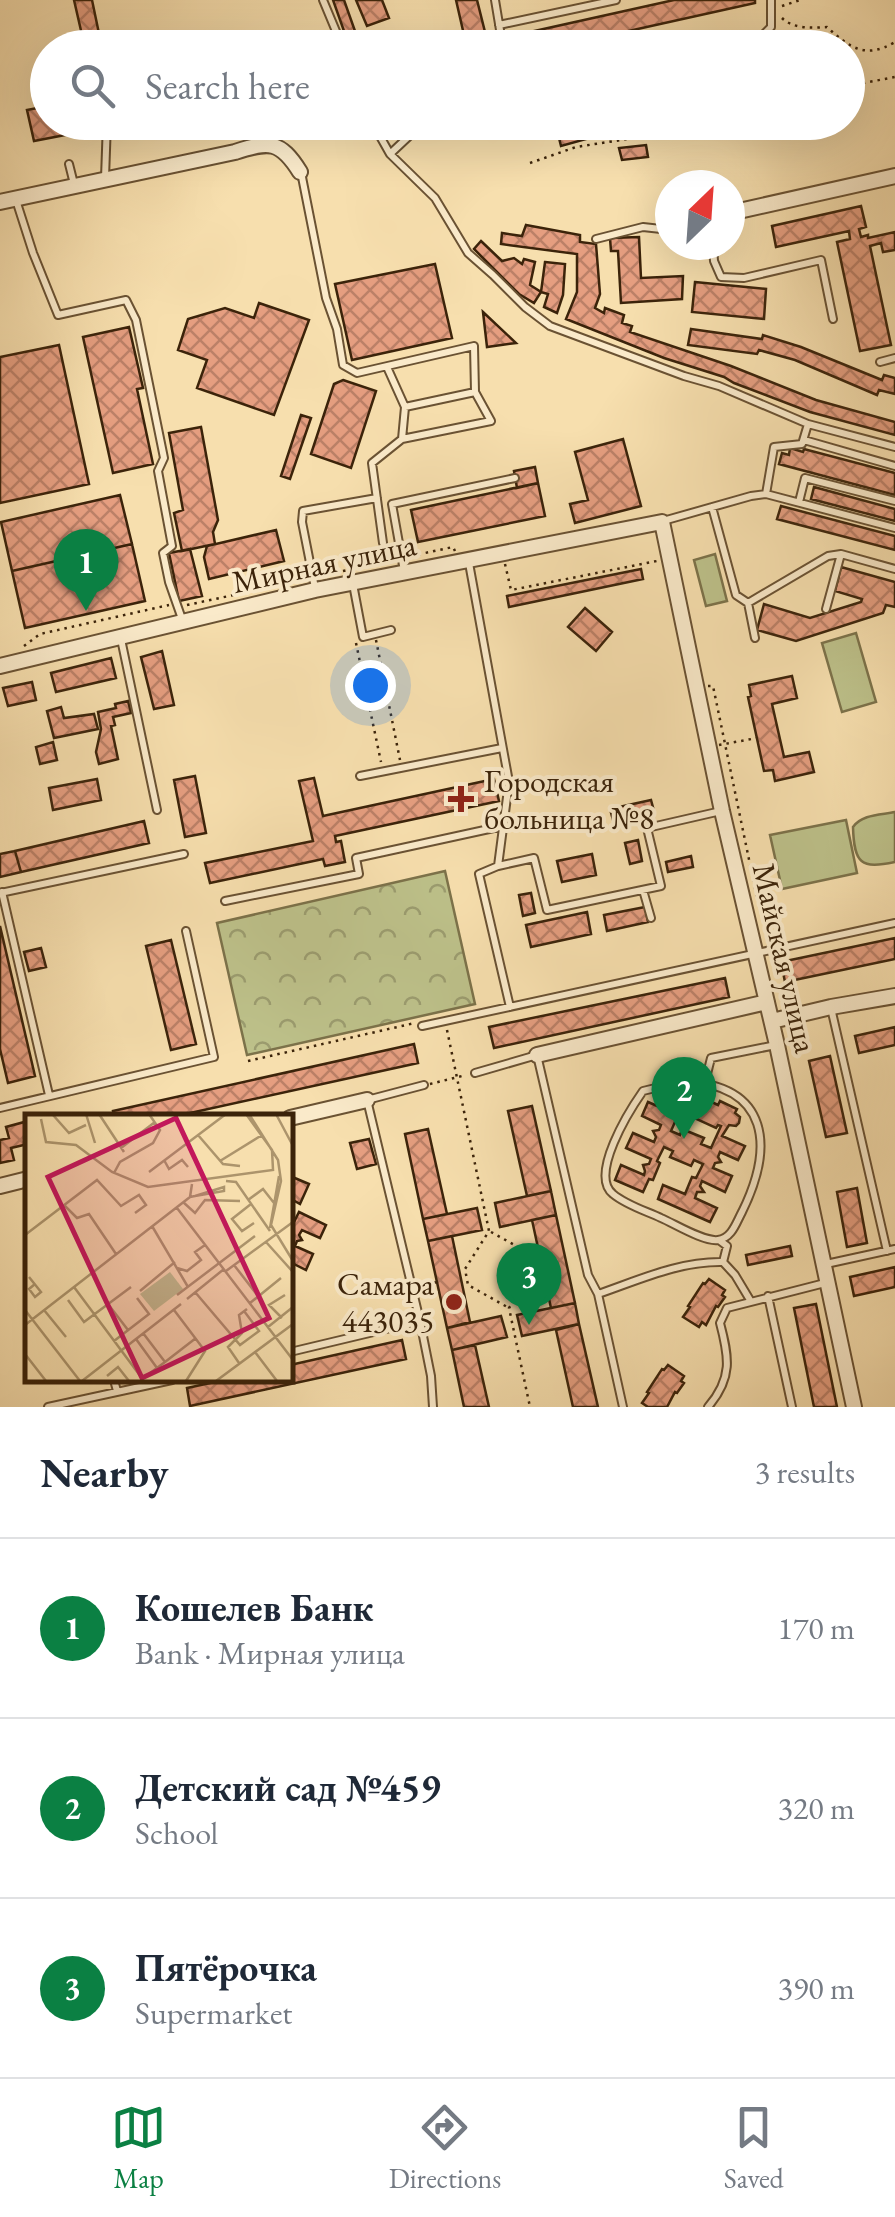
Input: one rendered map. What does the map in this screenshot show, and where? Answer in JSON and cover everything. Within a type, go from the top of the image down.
[{"type":"street","points":[[8,201],[257,145],[272,144],[288,153],[300,172]]},
{"type":"street","points":[[745,209],[895,176]]},
{"type":"street","name":"Мирная улица","points":[[0,666],[315,590],[662,522]]},
{"type":"street","name":"Майская улица","points":[[662,522],[854,1407]]},
{"type":"street","points":[[772,1021],[895,996]]},
{"type":"street","points":[[537,1056],[767,1002]]},
{"type":"street","points":[[292,1118],[367,1100]]},
{"type":"street","points":[[0,1186],[25,1180]]},
{"type":"lane","points":[[323,0],[336,30]]},
{"type":"lane","points":[[495,0],[500,30]]},
{"type":"lane","points":[[499,25],[616,0]]},
{"type":"lane","points":[[767,30],[772,4]]},
{"type":"lane","points":[[105,179],[106,140]]},
{"type":"lane","points":[[382,140],[390,154],[435,198],[468,253],[550,326],[719,386],[808,424],[895,447]]},
{"type":"lane","points":[[390,154],[405,140]]},
{"type":"lane","points":[[69,164],[74,185]]},
{"type":"lane","points":[[300,172],[343,365],[357,374],[474,346],[476,392],[491,421],[402,438],[372,463],[383,543]]},
{"type":"lane","points":[[8,201],[58,315],[126,300],[136,320],[164,458],[158,472],[172,546],[163,553],[168,582],[184,623]]},
{"type":"lane","points":[[596,238],[643,227],[655,228]]},
{"type":"lane","points":[[714,260],[721,277],[744,278],[821,260],[833,319]]},
{"type":"lane","points":[[880,362],[895,358]]},
{"type":"lane","points":[[387,366],[405,406],[402,438]]},
{"type":"lane","points":[[405,406],[476,392]]},
{"type":"lane","points":[[766,494],[774,446],[802,444],[808,424]]},
{"type":"lane","points":[[804,440],[895,466]]},
{"type":"lane","points":[[404,572],[392,504],[515,478]]},
{"type":"lane","points":[[799,502],[806,478],[895,502]]},
{"type":"lane","points":[[662,522],[766,494],[895,528]]},
{"type":"lane","points":[[315,590],[303,511],[377,498]]},
{"type":"lane","points":[[712,507],[736,594],[748,603],[756,638]]},
{"type":"lane","points":[[748,603],[828,556],[840,554],[895,569]]},
{"type":"lane","points":[[826,608],[840,554]]},
{"type":"lane","points":[[469,560],[508,782],[498,866]]},
{"type":"lane","points":[[352,583],[363,637],[391,630]]},
{"type":"lane","points":[[121,638],[157,810]]},
{"type":"lane","points":[[360,776],[502,748]]},
{"type":"lane","points":[[510,1007],[479,874],[534,858],[547,910],[661,886],[647,828],[722,810]]},
{"type":"lane","points":[[225,901],[359,874],[356,858],[503,826]]},
{"type":"lane","points":[[49,1095],[1,892],[184,854]]},
{"type":"lane","points":[[643,890],[651,918]]},
{"type":"lane","points":[[420,1024],[895,922]]},
{"type":"lane","points":[[0,1108],[214,1058],[186,931]]},
{"type":"lane","points":[[824,1264],[891,1250],[831,1007]]},
{"type":"lane","points":[[705,1082],[711,1058],[777,1044]]},
{"type":"lane","points":[[475,1073],[537,1056],[623,1407]]},
{"type":"lane","points":[[718,1240],[731,1234],[759,1172],[762,1146],[757,1122],[746,1104],[705,1082],[684,1081],[642,1091],[608,1160],[604,1178],[610,1192],[702,1237],[718,1240],[727,1246],[723,1262]]},
{"type":"lane","points":[[424,1085],[367,1100],[420,1321],[433,1407]]},
{"type":"lane","points":[[598,1294],[659,1272],[702,1262],[723,1262],[750,1300]]},
{"type":"lane","points":[[708,1407],[720,1393],[729,1358],[720,1323],[728,1308],[828,1282]]},
{"type":"lane","points":[[768,1296],[792,1407]]},
{"type":"lane","points":[[292,1352],[420,1321]]},
{"type":"lane","points":[[114,1382],[117,1392]]},
{"type":"lane","points":[[48,1407],[163,1382]]},
{"type":"path","points":[[800,0],[772,4],[786,22],[809,28],[827,26],[831,30]]},
{"type":"path","points":[[865,50],[895,42]]},
{"type":"path","points":[[865,83],[895,77]]},
{"type":"path","points":[[530,163],[576,147],[621,140]]},
{"type":"path","points":[[502,553],[510,590],[657,561]]},
{"type":"path","points":[[374,634],[401,767]]},
{"type":"path","points":[[363,637],[356,639],[382,771]]},
{"type":"path","points":[[706,678],[708,687],[713,686],[758,908]]},
{"type":"path","points":[[366,692],[384,688]]},
{"type":"path","points":[[708,747],[757,738]]},
{"type":"path","points":[[445,1021],[489,1232],[465,1269],[464,1277],[468,1285],[509,1308]]},
{"type":"path","points":[[248,1061],[420,1024]]},
{"type":"path","points":[[424,1085],[475,1073]]},
{"type":"path","points":[[489,1232],[530,1253],[534,1273],[509,1308],[530,1407]]},
{"type":"path","points":[[532,1264],[541,1262]]},
{"type":"path","points":[[412,1287],[437,1282]]},
{"type":"green space","points":[[715,554],[727,601],[706,606],[694,560]]},
{"type":"green space","points":[[856,633],[876,702],[842,712],[822,643]]},
{"type":"green space","points":[[895,812],[895,862],[874,865],[862,861],[855,849],[853,827],[867,817]]},
{"type":"green space","points":[[846,820],[857,873],[782,889],[770,835]]},
{"type":"green space","points":[[445,871],[475,1004],[247,1055],[217,923]]},
{"type":"building","points":[[74,0],[92,0],[98,30],[81,30]]},
{"type":"building","points":[[333,0],[344,0],[355,30],[344,30]]},
{"type":"building","points":[[356,0],[382,0],[389,18],[367,26]]},
{"type":"building","points":[[456,0],[477,0],[484,30],[463,30]]},
{"type":"building","points":[[674,0],[755,0],[633,30],[539,30]]},
{"type":"building","points":[[560,140],[583,140],[561,146]]},
{"type":"building","points":[[646,145],[648,157],[622,160],[619,148]]},
{"type":"building","points":[[861,206],[866,227],[859,229],[861,237],[895,232],[895,250],[883,252],[881,243],[870,246],[891,345],[860,351],[837,242],[850,239],[849,231],[776,247],[772,226]]},
{"type":"building","points":[[526,225],[580,235],[580,242],[596,244],[600,294],[595,308],[624,315],[622,323],[632,326],[630,332],[816,400],[895,422],[895,435],[810,412],[566,319],[577,292],[577,254],[501,244],[502,233],[522,236]]},
{"type":"building","points":[[639,237],[641,278],[683,276],[682,299],[621,303],[618,251],[611,251],[610,238]]},
{"type":"building","points":[[481,241],[502,261],[514,258],[522,264],[524,259],[535,262],[530,285],[541,292],[534,303],[519,294],[474,249]]},
{"type":"building","points":[[545,262],[565,264],[563,295],[557,313],[544,307],[548,294],[541,292]]},
{"type":"building","points":[[435,264],[452,338],[352,360],[335,284]]},
{"type":"building","points":[[695,282],[766,289],[764,319],[692,312]]},
{"type":"building","points":[[259,303],[309,320],[274,415],[197,388],[207,360],[178,350],[188,319],[225,308],[254,318]]},
{"type":"building","points":[[483,312],[516,343],[487,347]]},
{"type":"building","points":[[129,327],[143,388],[137,389],[153,464],[113,473],[83,337]]},
{"type":"building","points":[[691,329],[762,339],[763,335],[801,347],[882,380],[884,375],[895,378],[895,394],[879,390],[877,395],[795,360],[759,350],[757,354],[688,345]]},
{"type":"building","points":[[59,345],[89,484],[0,503],[0,357]]},
{"type":"building","points":[[343,380],[376,391],[351,468],[311,454],[334,384]]},
{"type":"building","points":[[301,415],[311,418],[290,479],[281,476]]},
{"type":"building","points":[[201,427],[218,520],[213,532],[215,544],[182,551],[174,513],[183,510],[169,433]]},
{"type":"building","points":[[623,439],[641,506],[575,523],[570,504],[588,500],[575,452]]},
{"type":"building","points":[[790,448],[895,473],[895,495],[779,464],[782,453],[789,455]]},
{"type":"building","points":[[535,467],[538,483],[517,488],[514,471]]},
{"type":"building","points":[[538,483],[545,516],[418,542],[411,510]]},
{"type":"building","points":[[814,487],[895,509],[895,521],[811,499]]},
{"type":"building","points":[[120,495],[132,544],[12,571],[1,522]]},
{"type":"building","points":[[781,506],[895,536],[895,550],[777,519]]},
{"type":"building","points":[[276,530],[284,561],[209,579],[204,557],[207,546]]},
{"type":"building","points":[[132,544],[145,601],[25,628],[12,571]]},
{"type":"building","points":[[190,549],[202,596],[179,601],[169,553]]},
{"type":"building","points":[[841,567],[895,582],[895,607],[886,605],[883,613],[796,641],[757,630],[764,604],[810,618],[861,602],[862,599],[835,591]]},
{"type":"building","points":[[641,569],[643,579],[509,607],[507,596]]},
{"type":"building","points":[[585,608],[612,632],[596,651],[568,627]]},
{"type":"building","points":[[162,651],[174,705],[154,709],[141,657]]},
{"type":"building","points":[[111,658],[116,678],[56,692],[51,673]]},
{"type":"building","points":[[792,676],[797,698],[772,704],[784,757],[809,752],[814,772],[775,781],[773,770],[764,771],[748,697],[749,685]]},
{"type":"building","points":[[32,682],[36,700],[8,706],[3,688]]},
{"type":"building","points":[[128,701],[131,713],[113,717],[115,725],[111,726],[118,759],[99,764],[98,712]]},
{"type":"building","points":[[61,707],[64,718],[94,714],[98,729],[54,738],[47,711]]},
{"type":"building","points":[[53,742],[57,760],[40,764],[36,747]]},
{"type":"building","points":[[195,776],[206,833],[185,837],[174,780]]},
{"type":"building","points":[[314,778],[323,816],[494,779],[499,801],[335,836],[336,842],[341,841],[345,862],[325,866],[323,859],[210,883],[205,863],[313,841],[299,781]]},
{"type":"building","points":[[97,779],[101,800],[53,810],[49,788]]},
{"type":"building","points":[[651,800],[654,811],[613,820],[610,809]]},
{"type":"building","points":[[144,821],[149,843],[21,872],[15,851]]},
{"type":"building","points":[[638,840],[642,861],[630,864],[625,843]]},
{"type":"building","points":[[15,851],[21,872],[0,877],[0,854]]},
{"type":"building","points":[[592,854],[596,875],[562,882],[557,861]]},
{"type":"building","points":[[691,856],[693,867],[668,872],[666,862]]},
{"type":"building","points":[[531,893],[535,913],[523,916],[519,895]]},
{"type":"building","points":[[645,907],[648,922],[607,931],[604,915]]},
{"type":"building","points":[[587,912],[591,934],[531,947],[526,925]]},
{"type":"building","points":[[0,926],[35,1076],[8,1083],[0,1049]]},
{"type":"building","points":[[895,938],[895,959],[785,982],[781,962]]},
{"type":"building","points":[[171,940],[196,1044],[171,1050],[146,946]]},
{"type":"building","points":[[41,948],[46,967],[29,971],[24,952]]},
{"type":"building","points":[[725,978],[729,997],[494,1048],[489,1027]]},
{"type":"building","points":[[895,1027],[895,1045],[859,1053],[855,1036]]},
{"type":"building","points":[[414,1044],[418,1063],[186,1114],[113,1111]]},
{"type":"building","points":[[830,1056],[847,1133],[826,1137],[809,1061]]},
{"type":"building","points":[[701,1097],[737,1109],[739,1123],[729,1125],[722,1136],[745,1146],[738,1160],[720,1152],[721,1162],[715,1163],[713,1168],[732,1176],[725,1192],[702,1181],[704,1192],[697,1192],[695,1198],[717,1208],[710,1222],[658,1199],[663,1185],[685,1194],[703,1164],[694,1160],[691,1166],[670,1157],[673,1151],[664,1147],[653,1180],[649,1179],[643,1192],[615,1180],[621,1165],[644,1175],[643,1165],[649,1164],[651,1159],[626,1148],[633,1133],[654,1142],[653,1131],[661,1125],[642,1116],[648,1102],[678,1115],[671,1131],[680,1135],[682,1129],[704,1138],[701,1144],[711,1148],[721,1126],[716,1128],[692,1117]]},
{"type":"building","points":[[532,1106],[551,1191],[527,1196],[508,1111]]},
{"type":"building","points":[[25,1122],[25,1145],[11,1148],[14,1160],[0,1163],[0,1140],[9,1138],[6,1127]]},
{"type":"building","points":[[428,1129],[447,1214],[423,1219],[405,1134]]},
{"type":"building","points":[[369,1139],[376,1164],[357,1169],[350,1143]]},
{"type":"building","points":[[292,1177],[309,1184],[300,1204],[292,1200]]},
{"type":"building","points":[[857,1188],[867,1243],[847,1247],[837,1192]]},
{"type":"building","points":[[551,1191],[556,1215],[500,1227],[495,1203]]},
{"type":"building","points":[[477,1208],[482,1230],[428,1241],[423,1219]]},
{"type":"building","points":[[299,1212],[326,1225],[320,1238],[302,1230],[299,1235],[302,1240],[295,1246],[313,1254],[306,1270],[292,1263],[292,1226]]},
{"type":"building","points":[[556,1215],[575,1303],[551,1308],[532,1220]]},
{"type":"building","points":[[452,1236],[470,1322],[447,1328],[428,1241]]},
{"type":"building","points":[[790,1246],[792,1256],[748,1265],[746,1255]]},
{"type":"building","points":[[895,1267],[895,1287],[854,1296],[850,1277]]},
{"type":"building","points":[[709,1279],[725,1290],[725,1297],[706,1325],[702,1322],[699,1327],[683,1317]]},
{"type":"building","points":[[575,1303],[579,1324],[522,1336],[517,1315]]},
{"type":"building","points":[[816,1304],[837,1407],[814,1407],[794,1308]]},
{"type":"building","points":[[501,1316],[507,1337],[452,1350],[447,1328]]},
{"type":"building","points":[[579,1324],[598,1407],[573,1407],[556,1330]]},
{"type":"building","points":[[402,1340],[406,1359],[190,1406],[187,1388],[215,1382],[292,1382],[292,1365]]},
{"type":"building","points":[[475,1345],[489,1407],[464,1407],[452,1350]]},
{"type":"building","points":[[668,1365],[684,1376],[684,1383],[667,1407],[648,1407],[642,1403],[647,1392]]},
{"type":"place","name":"Кошелев Банк","points":[[86,611]]},
{"type":"place","name":"Городская больница №8","points":[[461,799]]},
{"type":"place","name":"Детский сад №459","points":[[684,1139]]},
{"type":"place","name":"Самара 443035","points":[[454,1302]]},
{"type":"place","name":"Пятёрочка","points":[[529,1325]]}]
